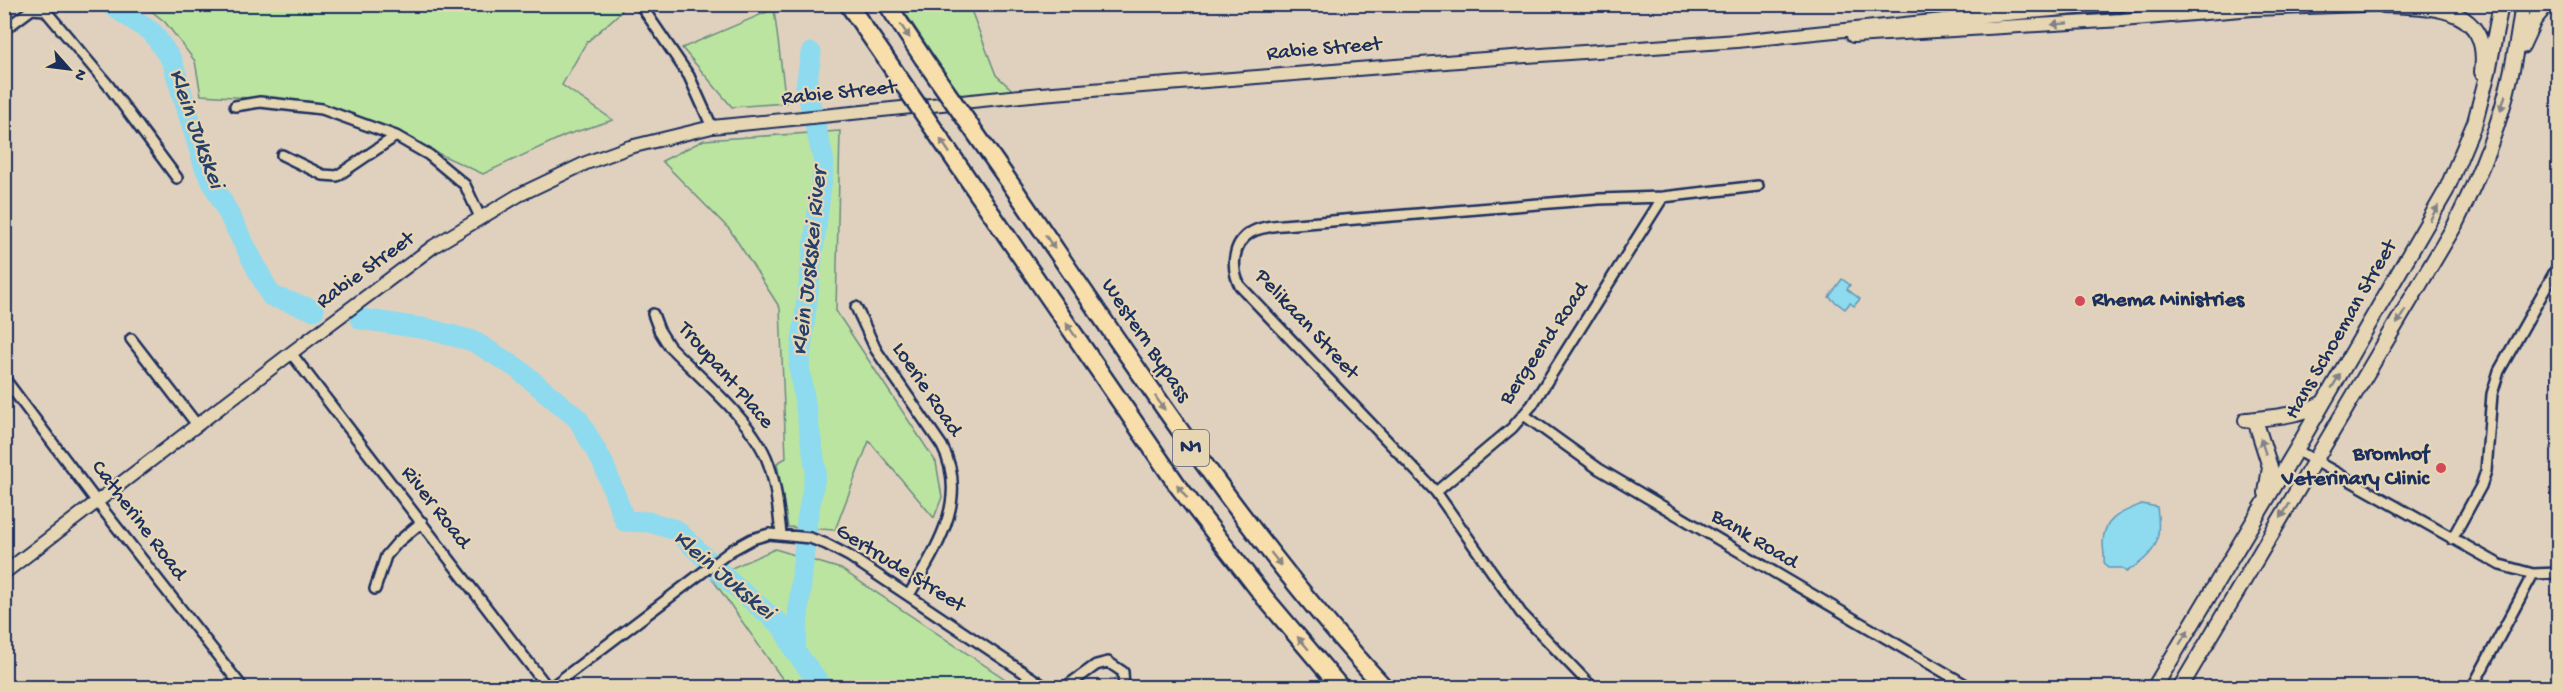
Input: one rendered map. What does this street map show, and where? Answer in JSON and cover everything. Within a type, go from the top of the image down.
[{"type":"highway","name":"N1","points":[[848,4],[1178,486],[1264,598],[1341,687]]},
{"type":"highway","name":"Western Bypass","points":[[887,4],[1211,475],[1285,572],[1385,687]]},
{"type":"main road","name":"Hans Schoeman Street","points":[[2154,687],[2296,450],[2454,176],[2475,122],[2488,72],[2501,4]]},
{"type":"main road","name":"Hans Schoeman Street","points":[[2180,687],[2455,225],[2479,174],[2510,80],[2523,4]]},
{"type":"main road","points":[[2510,80],[2528,32],[2540,11],[2547,4]]},
{"type":"main road","points":[[2383,5],[2443,9],[2460,17],[2474,30],[2481,43],[2483,62],[2475,122]]},
{"type":"main road","points":[[2262,507],[2270,477],[2270,467],[2252,423],[2310,410],[2323,403]]},
{"type":"street","points":[[640,4],[688,76],[712,127]]},
{"type":"street","name":"Rabie Street","points":[[4,573],[434,246],[480,217],[586,163],[630,147],[712,127],[1041,94],[1813,35],[1973,17],[2122,4]]},
{"type":"street","name":"Rabie Street","points":[[1813,35],[1870,37],[2253,9],[2391,4]]},
{"type":"street","points":[[4,30],[33,9],[38,8],[48,12],[177,178]]},
{"type":"street","points":[[234,106],[260,102],[322,109],[396,136],[429,154],[465,184],[480,217]]},
{"type":"street","points":[[282,154],[323,175],[337,176],[396,136]]},
{"type":"street","name":"Pelikaan Street","points":[[1593,687],[1521,613],[1436,492],[1240,286],[1234,266],[1235,256],[1243,239],[1261,228],[1283,225],[1599,199],[1663,197],[1758,186]]},
{"type":"street","name":"Bergeend Road","points":[[1436,492],[1524,415],[1663,197]]},
{"type":"street","points":[[2452,538],[2481,486],[2486,471],[2493,394],[2499,371],[2559,266]]},
{"type":"street","name":"Loerie Road","points":[[856,307],[876,350],[942,446],[951,467],[954,490],[946,523],[909,595]]},
{"type":"street","name":"Troupant Place","points":[[653,314],[669,346],[747,426],[760,445],[770,467],[782,534]]},
{"type":"street","points":[[131,339],[198,426]]},
{"type":"street","name":"River Road","points":[[291,353],[549,687]]},
{"type":"street","name":"Catherine Road","points":[[4,378],[96,502],[243,687]]},
{"type":"street","name":"Bank Road","points":[[1524,415],[1599,470],[1971,687]]},
{"type":"street","points":[[2296,450],[2512,570],[2533,574],[2559,573]]},
{"type":"street","points":[[375,590],[386,556],[398,542],[422,522]]},
{"type":"street","name":"Gertrude Street","points":[[549,687],[728,553],[762,535],[782,534],[810,538],[849,556],[1047,687]]},
{"type":"street","points":[[2472,687],[2533,574]]},
{"type":"street","points":[[1064,687],[1096,665],[1108,662],[1123,672],[1124,687]]},
{"type":"green space","points":[[144,5],[618,5],[622,11],[586,43],[562,85],[613,120],[566,135],[483,174],[383,128],[316,102],[201,95],[195,61],[165,22]]},
{"type":"green space","points":[[900,5],[969,5],[996,75],[1019,96],[967,106]]},
{"type":"green space","points":[[774,9],[786,103],[732,107],[682,48]]},
{"type":"green space","points":[[840,131],[836,311],[936,462],[942,497],[934,518],[869,441],[835,530],[788,527],[777,463],[786,458],[780,308],[730,230],[662,161],[704,140]]},
{"type":"green space","points":[[775,549],[841,569],[1005,679],[1001,687],[788,687],[711,577]]},
{"type":"water","points":[[1842,279],[1850,285],[1847,289],[1860,299],[1854,306],[1850,303],[1845,309],[1829,297]]},
{"type":"water","points":[[2142,504],[2157,507],[2159,529],[2155,546],[2145,559],[2126,572],[2122,568],[2108,568],[2104,562],[2103,546],[2106,527],[2121,513]]},
{"type":"waterway","name":"Klein Jukskei","points":[[110,4],[153,33],[172,61],[205,168],[271,296],[314,310]]},
{"type":"waterway","name":"Klein Juskskei River","points":[[795,650],[807,520],[816,471],[799,366],[824,162],[806,87],[811,53]]},
{"type":"waterway","name":"Klein Jukskei","points":[[361,319],[427,329],[473,341],[517,368],[578,419],[603,463],[625,521],[649,522],[676,530],[729,581],[782,626],[795,651],[823,688]]},
{"type":"place","name":"Rhema Ministries","points":[[2080,301]]},
{"type":"place","name":"Bromhof Veterinary Clinic","points":[[2441,468]]}]
